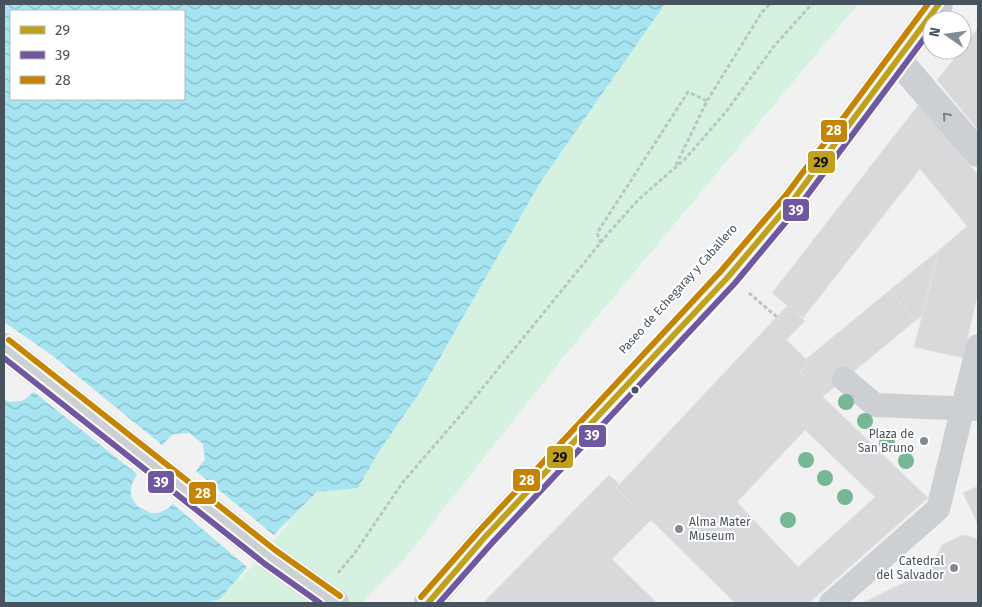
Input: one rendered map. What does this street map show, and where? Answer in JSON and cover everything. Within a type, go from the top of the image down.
[{"type":"main road","points":[[428,603],[485,537],[728,277],[793,200],[939,4]]},
{"type":"street","points":[[898,60],[978,153]]},
{"type":"street","points":[[4,347],[270,557],[335,603]]},
{"type":"street","points":[[831,603],[938,509],[941,495],[971,409],[976,354]]},
{"type":"street","points":[[844,379],[874,405],[971,409]]},
{"type":"path","points":[[674,168],[707,101],[766,4]]},
{"type":"path","points":[[762,12],[770,4]]},
{"type":"path","points":[[336,575],[354,554],[403,482],[459,417],[601,243],[638,200],[686,158],[724,113],[775,45],[812,4]]},
{"type":"path","points":[[601,243],[597,232],[688,92],[707,101]]},
{"type":"path","points":[[747,291],[777,317]]},
{"type":"green space","points":[[665,4],[858,4],[561,360],[405,558],[362,603],[208,603],[220,599],[280,528],[317,492],[358,488],[378,453],[422,389],[541,181]]},
{"type":"water","points":[[4,4],[665,4],[541,181],[422,389],[378,453],[358,488],[317,492],[280,528],[220,599],[208,603],[4,603]]},
{"type":"pier","points":[[4,322],[53,356],[162,445],[173,434],[189,433],[203,444],[205,459],[196,471],[275,536],[282,527],[290,522],[239,581],[247,567],[173,504],[158,513],[151,513],[137,506],[131,496],[131,490],[137,474],[34,392],[22,401],[10,402],[4,400]]},
{"type":"building","points":[[978,28],[978,130],[937,80],[953,60],[972,60],[972,36]]},
{"type":"building","points":[[919,104],[978,175],[978,293],[963,358],[914,347],[939,250],[967,226],[920,169],[803,318],[772,293]]},
{"type":"building","points":[[939,250],[922,316],[915,321],[890,290]]},
{"type":"building","points":[[890,290],[915,321],[825,395],[800,372],[809,362],[806,359]]},
{"type":"building","points":[[788,305],[805,321],[786,340],[770,324]]},
{"type":"building","points":[[770,324],[809,362],[800,372],[825,395],[823,397],[928,498],[809,603],[735,603],[656,525],[669,512],[648,491],[633,505],[616,488]],"holes":[[[805,430],[875,497],[798,567],[737,502]]]},
{"type":"building","points":[[609,475],[619,484],[616,488],[633,505],[648,491],[669,512],[656,525],[651,520],[612,559],[657,603],[483,603]]},
{"type":"building","points":[[978,486],[978,525],[963,493]]},
{"type":"building","name":"Catedral del Salvador","points":[[965,535],[978,539],[978,603],[862,603],[926,572],[933,565],[942,545]]},
{"type":"transit line","name":"28","points":[[421,597],[479,531],[721,271],[786,195],[928,4]]},
{"type":"transit line","name":"29","points":[[428,603],[485,537],[728,277],[793,200],[939,4]]},
{"type":"transit line","name":"39","points":[[439,603],[492,543],[735,283],[800,205],[922,41]]},
{"type":"transit line","name":"28","points":[[9,340],[275,550],[340,596]]},
{"type":"transit line","name":"39","points":[[4,358],[265,564],[320,603]]},
{"type":"place","name":"Plaza de San Bruno","points":[[924,441]]},
{"type":"place","name":"Alma Mater Museum","points":[[679,529]]},
{"type":"place","name":"Catedral del Salvador","points":[[954,568]]}]
